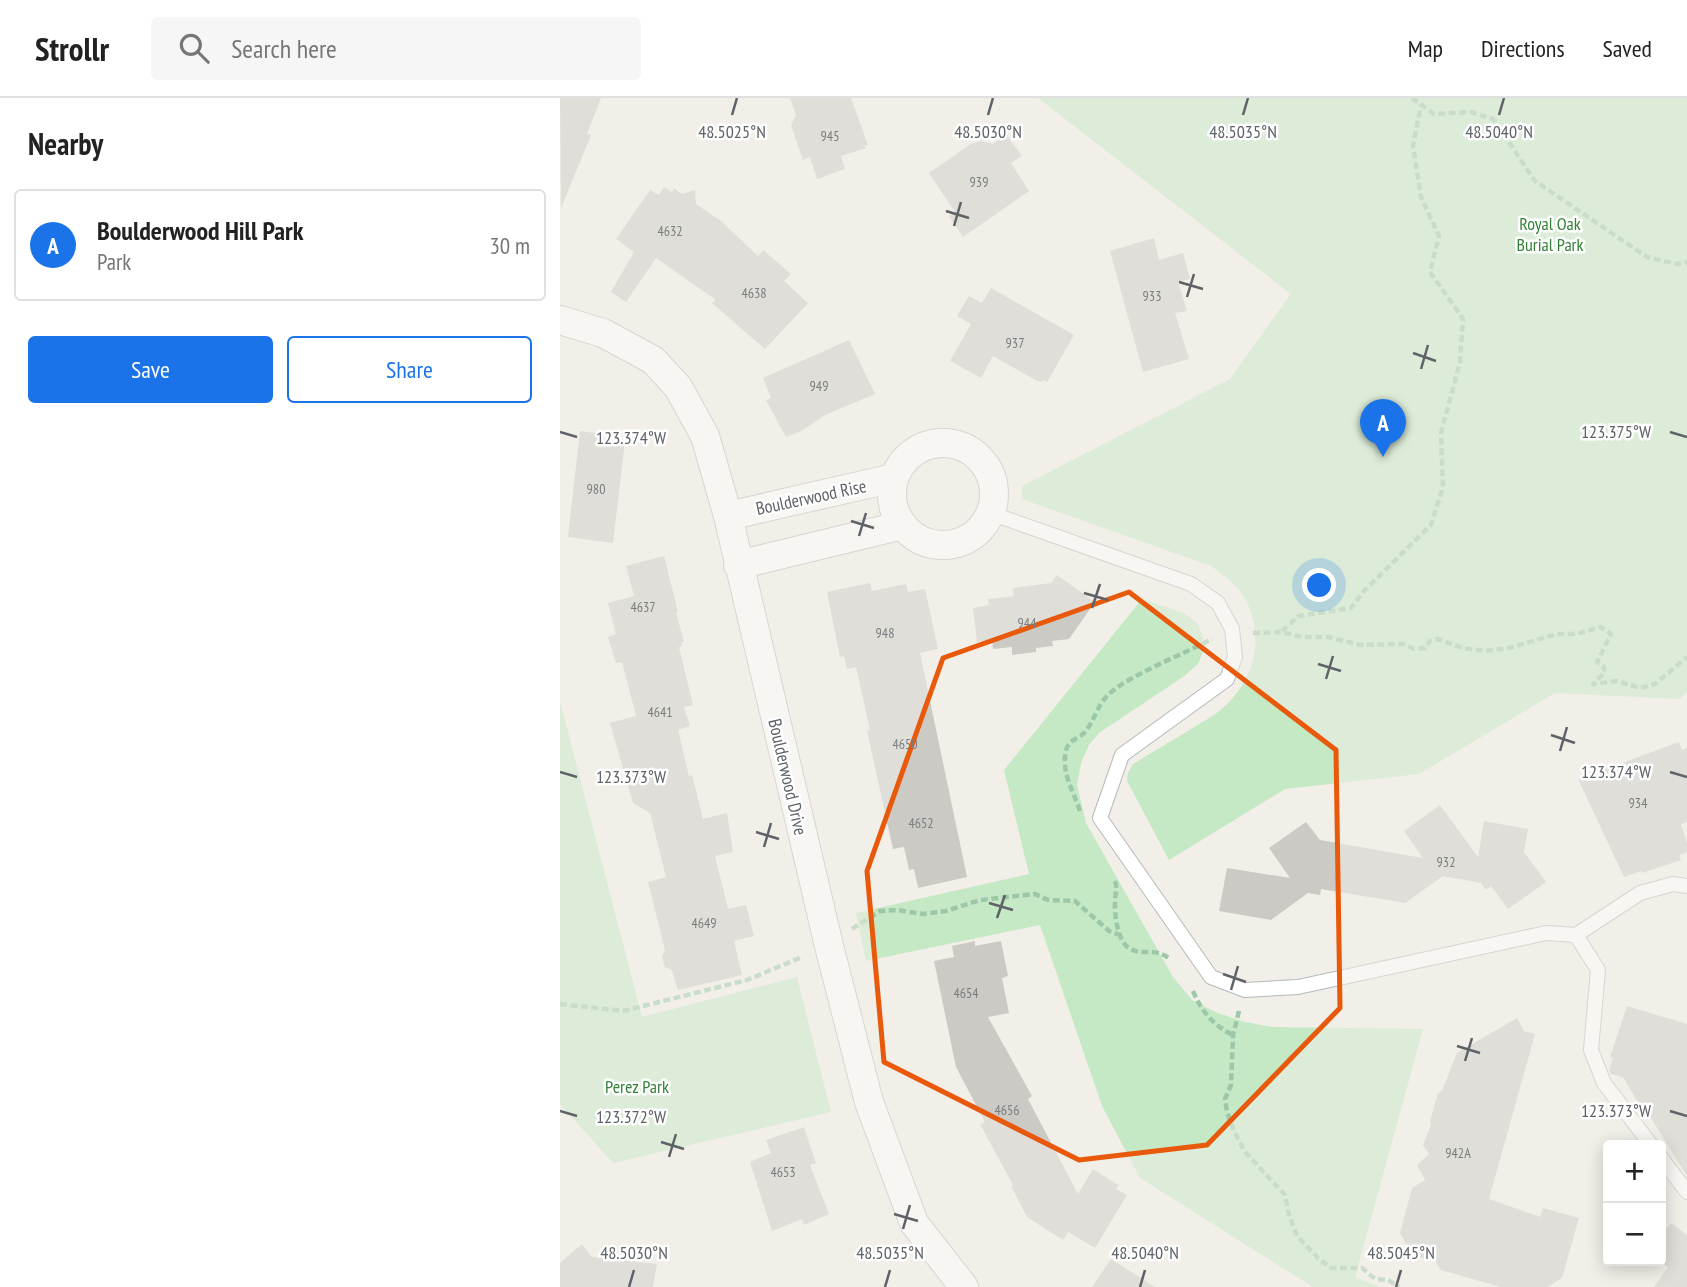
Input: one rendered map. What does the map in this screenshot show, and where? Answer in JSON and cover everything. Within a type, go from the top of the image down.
[{"type":"street","name":"Boulderwood Drive","points":[[560,320],[603,333],[653,360],[678,387],[705,436],[728,516],[829,946],[869,1102],[914,1223],[964,1287]]},
{"type":"street","points":[[738,565],[902,525],[924,541],[950,545],[967,539],[981,528],[990,513],[994,495],[991,477],[982,461],[968,450],[951,444],[933,444],[916,450],[903,462],[894,478]]},
{"type":"street","name":"Boulderwood Rise","points":[[728,516],[894,478],[892,503],[902,525]]},
{"type":"lane","points":[[990,513],[1191,584],[1218,603],[1232,629],[1235,657],[1227,679],[1122,755],[1100,818],[1211,977],[1245,990],[1298,987],[1546,933],[1576,935],[1640,893],[1673,884],[1687,886]]},
{"type":"lane","points":[[1576,935],[1598,970],[1591,1050],[1604,1083],[1647,1140]]},
{"type":"lane","points":[[1666,1165],[1687,1192]]},
{"type":"path","points":[[1412,98],[1434,114],[1471,112],[1493,119],[1535,181],[1647,257],[1677,264],[1687,262]]},
{"type":"path","points":[[1282,632],[1299,616],[1351,608],[1363,592],[1432,525],[1443,487],[1441,433],[1460,362],[1463,319],[1430,272],[1439,236],[1421,197],[1413,146],[1421,105]]},
{"type":"path","points":[[1082,822],[1074,792],[1066,779],[1066,750],[1069,742],[1084,732],[1096,709],[1110,693],[1232,629],[1259,634],[1282,632],[1302,637],[1328,637],[1360,645],[1404,644],[1414,649],[1425,648],[1430,641],[1437,639],[1463,648],[1486,650],[1509,648],[1556,634],[1576,634],[1601,627],[1611,634],[1597,662],[1603,666],[1605,672],[1593,684],[1617,681],[1640,688],[1655,684],[1687,657]]},
{"type":"path","points":[[1113,877],[1118,889],[1114,903],[1120,935],[1126,947],[1137,952],[1150,950],[1162,953],[1174,962]]},
{"type":"path","points":[[560,1004],[623,1011],[747,980],[829,946],[880,911],[934,913],[980,900],[1035,894],[1048,900],[1075,901],[1109,932],[1120,935]]},
{"type":"path","points":[[1189,982],[1199,1007],[1210,1016],[1217,1027],[1233,1035]]},
{"type":"path","points":[[1245,990],[1233,1035],[1231,1085],[1225,1099],[1227,1112],[1245,1152],[1285,1195],[1297,1236],[1318,1258],[1331,1268],[1362,1268],[1375,1279],[1388,1280],[1399,1287]]},
{"type":"highlighted area","points":[[1129,592],[1336,750],[1340,1008],[1207,1145],[1079,1160],[884,1062],[867,871],[943,658]]},
{"type":"green space","name":"Royal Oak Burial Park","points":[[1038,98],[1687,98],[1687,692],[1679,699],[1555,693],[1419,774],[1285,789],[1169,860],[1127,781],[1128,773],[1133,764],[1213,716],[1244,683],[1254,655],[1256,640],[1250,610],[1236,587],[1211,566],[1022,499],[1022,486],[1230,379],[1291,294]]},
{"type":"green space","points":[[1142,599],[1184,613],[1198,624],[1203,637],[1203,652],[1198,664],[1183,677],[1099,733],[1089,745],[1081,763],[1077,785],[1086,823],[1173,977],[1192,1000],[1215,1012],[1272,1027],[1423,1029],[1355,1277],[1380,1287],[1313,1287],[1140,1178],[1102,1106],[1040,925],[866,961],[856,913],[1029,874],[1004,770]]},
{"type":"green space","name":"Perez Park","points":[[560,701],[642,1017],[797,977],[831,1112],[613,1163],[560,1104]]},
{"type":"building","points":[[560,98],[601,98],[587,134],[591,135],[561,208]]},
{"type":"building","points":[[790,98],[851,98],[868,145],[841,156],[845,169],[817,179],[810,157],[803,160],[791,125],[796,115]]},
{"type":"building","points":[[1006,134],[1022,156],[1011,163],[1029,191],[963,237],[949,216],[955,212],[929,173],[971,144],[980,141],[993,144]]},
{"type":"building","points":[[664,187],[672,192],[674,188],[682,194],[695,190],[696,204],[721,221],[758,256],[763,250],[791,274],[784,281],[808,303],[765,349],[712,303],[716,300],[656,258],[626,302],[611,292],[634,252],[616,239],[650,190],[659,195]]},
{"type":"building","points":[[1154,238],[1159,260],[1183,253],[1190,279],[1178,282],[1187,311],[1175,313],[1189,359],[1143,372],[1110,251]]},
{"type":"building","points":[[991,288],[1074,335],[1047,382],[1037,381],[993,356],[981,378],[950,361],[971,324],[957,316],[969,296],[982,303]]},
{"type":"building","points":[[849,340],[875,394],[825,415],[803,430],[786,437],[766,400],[771,398],[763,378]]},
{"type":"building","points":[[580,431],[602,434],[601,439],[625,441],[613,543],[568,537]]},
{"type":"building","points":[[664,556],[684,642],[679,647],[693,705],[684,707],[690,726],[678,730],[703,819],[727,813],[733,852],[715,856],[728,909],[746,905],[754,936],[734,941],[742,975],[678,990],[672,970],[665,967],[662,957],[665,950],[648,882],[666,877],[650,813],[633,803],[610,723],[636,716],[622,662],[616,663],[608,637],[616,634],[608,603],[634,596],[626,566]]},
{"type":"building","points":[[1057,575],[1095,602],[1069,639],[1052,641],[1053,646],[1036,648],[1036,652],[1012,655],[1012,647],[993,649],[992,640],[977,642],[973,608],[989,605],[988,599],[1014,596],[1013,588],[1051,583]]},
{"type":"building","points":[[870,583],[872,591],[906,584],[908,592],[925,589],[938,649],[920,653],[967,877],[918,888],[914,869],[909,870],[904,847],[893,849],[856,667],[847,669],[844,656],[840,657],[827,592]]},
{"type":"building","points":[[1679,742],[1682,750],[1687,748],[1687,822],[1681,824],[1687,852],[1679,855],[1681,860],[1624,877],[1578,779]]},
{"type":"building","points":[[1440,805],[1478,857],[1484,821],[1528,829],[1524,852],[1546,882],[1508,909],[1491,886],[1486,890],[1481,883],[1443,876],[1405,903],[1321,889],[1320,895],[1308,893],[1271,920],[1219,911],[1227,868],[1290,878],[1269,848],[1306,822],[1320,840],[1423,858],[1404,831]]},
{"type":"building","points":[[975,941],[975,946],[1001,941],[1008,976],[1002,978],[1009,1013],[988,1017],[1032,1096],[1028,1099],[1078,1194],[1093,1169],[1118,1185],[1116,1189],[1127,1195],[1095,1248],[1068,1232],[1063,1240],[1027,1217],[980,1124],[985,1122],[956,1067],[934,961],[954,957],[952,946]]},
{"type":"building","points":[[1627,1006],[1687,1024],[1687,1176],[1623,1077],[1611,1074],[1609,1070],[1613,1058],[1610,1057]]},
{"type":"building","points":[[1517,1018],[1524,1031],[1535,1034],[1489,1199],[1540,1217],[1543,1208],[1579,1218],[1562,1278],[1548,1287],[1501,1287],[1441,1270],[1435,1261],[1420,1257],[1415,1247],[1409,1249],[1400,1233],[1412,1188],[1425,1180],[1417,1165],[1429,1154],[1423,1145],[1431,1125],[1438,1093],[1442,1091],[1457,1053]]},
{"type":"building","points":[[804,1127],[816,1163],[810,1165],[829,1214],[804,1225],[802,1219],[772,1231],[750,1162],[771,1153],[766,1140]]},
{"type":"building","points":[[1671,1223],[1687,1235],[1687,1287],[1654,1287],[1668,1267],[1666,1230]]},
{"type":"building","points":[[582,1244],[592,1257],[657,1264],[653,1287],[560,1287],[560,1263]]},
{"type":"building","points":[[1111,1259],[1155,1287],[1092,1287]]},
{"type":"place","name":"Boulderwood Hill Park","points":[[1383,457]]}]
